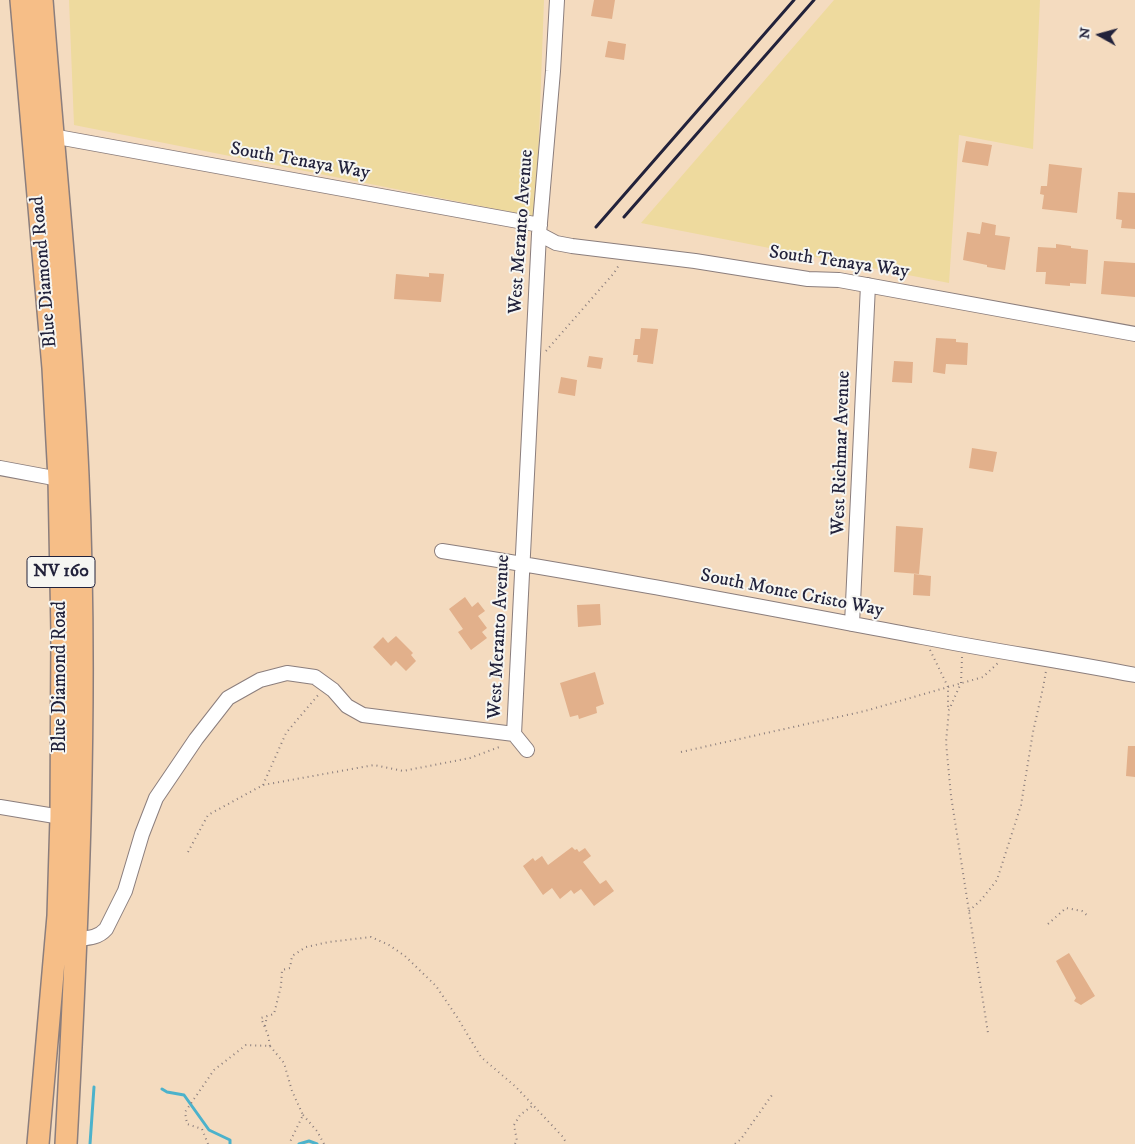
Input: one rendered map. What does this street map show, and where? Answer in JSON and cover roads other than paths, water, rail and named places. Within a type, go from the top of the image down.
[{"type":"highway","name":"Blue Diamond Road","points":[[21,0],[46,274],[59,479],[62,633],[61,817],[58,916],[38,1144]]},
{"type":"highway","name":"Blue Diamond Road","points":[[42,0],[61,229],[78,477],[81,777],[77,939],[66,1144]]},
{"type":"street","name":"West Meranto Avenue","points":[[77,939],[96,936],[106,930],[125,890],[142,834],[156,798],[196,739],[228,698],[260,680],[287,673],[315,677],[347,706],[363,715],[514,734],[540,230],[557,0]]},
{"type":"street","name":"South Tenaya Way","points":[[52,136],[540,230],[556,243],[695,261],[808,279],[839,280],[1135,334]]},
{"type":"street","name":"West Richmar Avenue","points":[[852,624],[868,285]]},
{"type":"street","points":[[0,468],[59,479]]},
{"type":"street","name":"South Monte Cristo Way","points":[[442,551],[523,563],[963,645],[1135,674]]},
{"type":"street","points":[[514,734],[527,750]]},
{"type":"street","points":[[0,807],[61,817]]},
{"type":"waterway","points":[[90,1144],[94,1087]]},
{"type":"waterway","points":[[162,1089],[167,1092],[184,1095],[209,1130],[230,1140],[230,1144]]},
{"type":"waterway","points":[[299,1144],[309,1141],[317,1144]]},
{"type":"railway","points":[[596,227],[794,0]]},
{"type":"railway","points":[[624,217],[814,0]]}]
